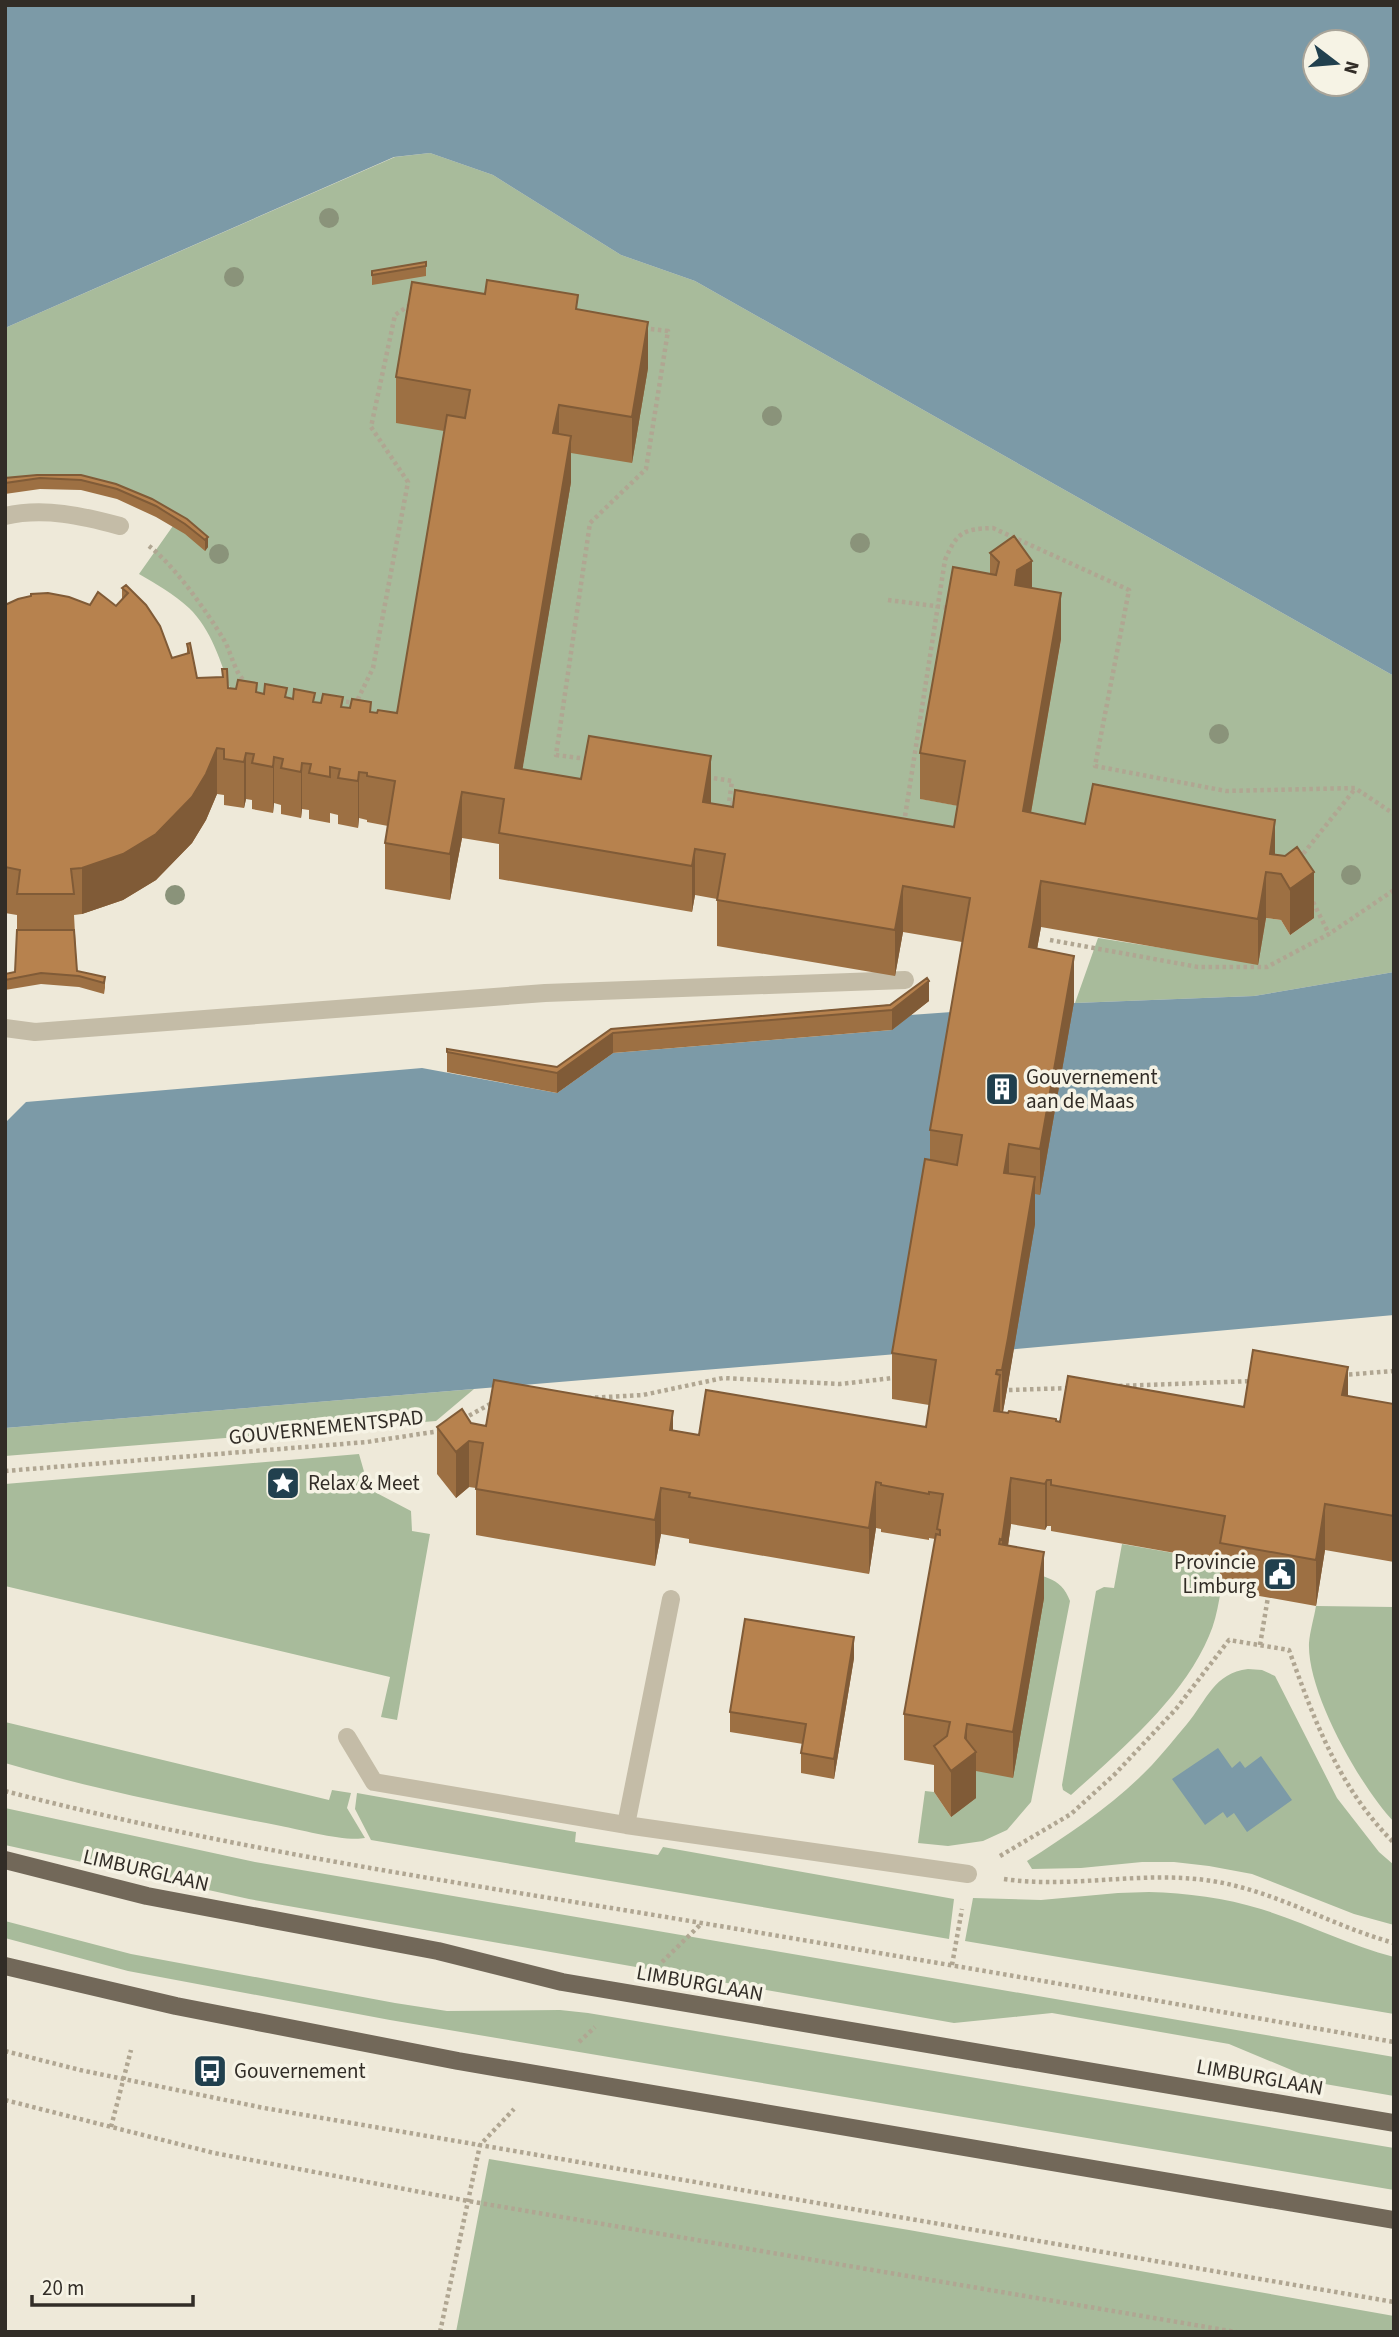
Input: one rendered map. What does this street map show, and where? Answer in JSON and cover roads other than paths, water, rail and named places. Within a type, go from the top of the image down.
[{"type":"main road","name":"LIMBURGLAAN","points":[[5,1860],[147,1896],[438,1951],[562,1982],[1394,2123]]},
{"type":"main road","points":[[5,1966],[176,2006],[458,2061],[1394,2220]]},
{"type":"lane","points":[[5,516],[39,511],[90,518],[120,526]]},
{"type":"lane","points":[[5,1028],[35,1032],[545,993],[905,981]]},
{"type":"lane","points":[[626,1825],[671,1599]]},
{"type":"lane","points":[[347,1737],[374,1782],[626,1825],[968,1874]]},
{"type":"water","points":[[5,5],[1394,5],[1394,676],[695,281],[621,255],[493,175],[430,153],[394,157],[5,328]]},
{"type":"water","points":[[1394,972],[1394,1315],[1016,1349],[960,1359],[897,1354],[5,1428],[5,1123],[26,1102],[422,1068],[557,1093],[613,1053],[892,1030],[910,1015],[1075,1003],[1254,996]]},
{"type":"water","points":[[1218,1748],[1232,1768],[1240,1761],[1245,1768],[1261,1756],[1292,1800],[1247,1832],[1234,1813],[1227,1818],[1223,1812],[1205,1825],[1172,1779]]},
{"type":"place","name":"Gouvernement aan de Maas","points":[[1002,1089]]},
{"type":"place","name":"Relax & Meet","points":[[283,1483]]},
{"type":"place","name":"Provincie Limburg","points":[[1280,1574]]},
{"type":"place","name":"Gouvernement","points":[[210,2071]]}]
